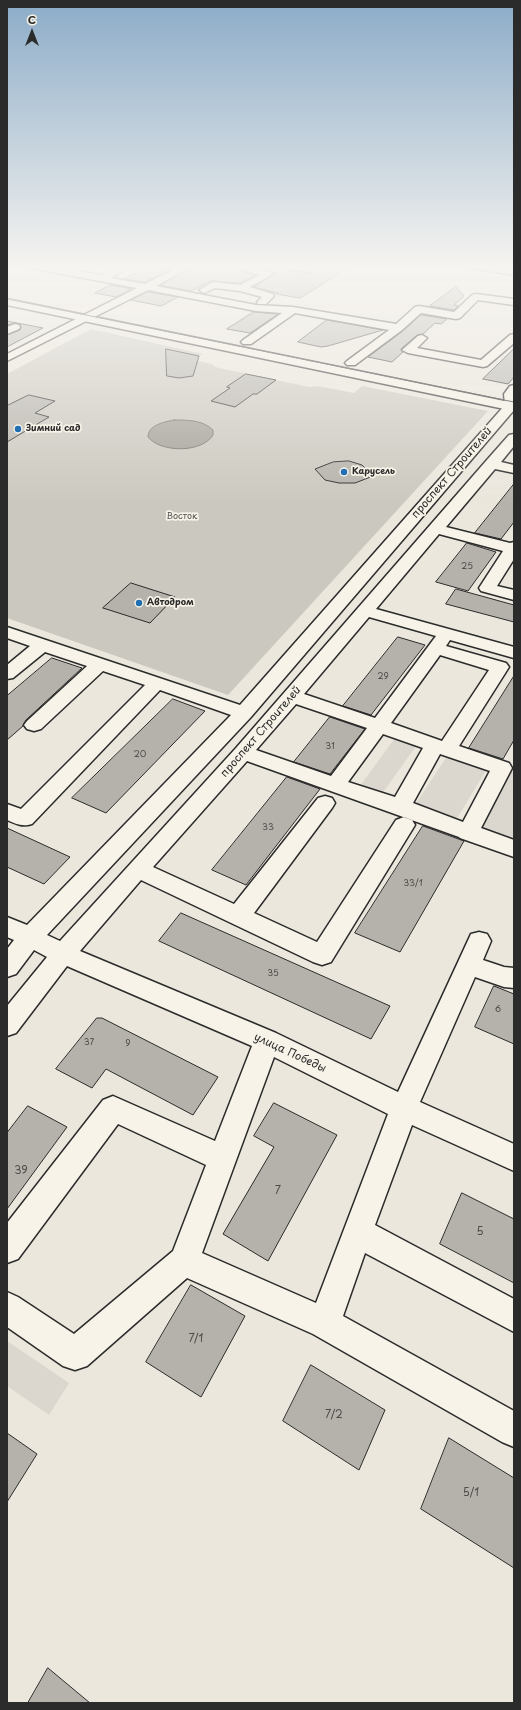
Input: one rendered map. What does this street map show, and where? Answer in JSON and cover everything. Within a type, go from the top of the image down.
[{"type":"street","points":[[7,358],[33,345]]},
{"type":"street","points":[[213,345],[313,366],[510,397]]},
{"type":"street","points":[[261,345],[456,384]]},
{"type":"street","points":[[351,363],[375,345]]},
{"type":"street","points":[[416,345],[408,350],[483,364],[503,353],[509,345]]},
{"type":"street","points":[[482,349],[503,353]]},
{"type":"street","name":"проспект Строителей","points":[[7,967],[31,937],[244,713],[510,397]]},
{"type":"street","name":"проспект Строителей","points":[[7,1024],[63,954],[243,753],[514,438]]},
{"type":"street","points":[[491,464],[514,469]]},
{"type":"street","points":[[437,528],[513,548],[487,588],[514,595]]},
{"type":"street","points":[[366,611],[514,653]]},
{"type":"street","points":[[7,632],[244,713]]},
{"type":"street","points":[[342,777],[446,634]]},
{"type":"street","points":[[7,674],[42,645]]},
{"type":"street","points":[[138,869],[322,955],[441,747],[500,667],[436,648]]},
{"type":"street","points":[[34,725],[100,664]]},
{"type":"street","points":[[7,811],[24,819],[157,683]]},
{"type":"street","points":[[292,696],[502,768],[468,832]]},
{"type":"street","points":[[243,753],[402,816],[468,832],[514,849]]},
{"type":"street","points":[[238,916],[325,803]]},
{"type":"street","points":[[7,926],[31,937]]},
{"type":"street","name":"улица Победы","points":[[31,937],[63,954],[267,1041],[404,1108],[514,1158]]},
{"type":"street","points":[[324,1323],[359,1234],[404,1108],[479,941]]},
{"type":"street","points":[[469,965],[504,977],[514,978]]},
{"type":"street","points":[[7,1308],[75,1354],[184,1261],[267,1041]]},
{"type":"street","points":[[7,1248],[113,1109],[222,1158]]},
{"type":"street","points":[[359,1234],[514,1316]]},
{"type":"street","points":[[184,1261],[324,1323],[514,1430]]},
{"type":"shaded area","points":[[174,420],[200,422],[213,430],[213,435],[208,441],[200,445],[181,449],[162,446],[148,437],[151,430],[157,425]]},
{"type":"shaded area","points":[[395,738],[416,746],[379,798],[357,790]]},
{"type":"shaded area","points":[[449,753],[488,767],[456,820],[415,805]]},
{"type":"shaded area","points":[[512,769],[514,770],[514,846],[475,832]]},
{"type":"shaded area","points":[[7,1341],[69,1383],[49,1415],[7,1386]]},
{"type":"green space","name":"Восток","points":[[62,345],[162,345],[203,354],[193,360],[212,364],[215,367],[309,387],[318,386],[354,393],[362,386],[488,411],[228,695],[7,618],[7,374]]},
{"type":"building","points":[[311,345],[332,345],[328,346],[321,347]]},
{"type":"building","points":[[384,345],[406,345],[401,349],[403,352],[392,362],[368,357]]},
{"type":"building","points":[[166,349],[199,356],[193,376],[179,378],[167,376]]},
{"type":"building","points":[[514,349],[514,377],[508,384],[483,379]]},
{"type":"building","points":[[246,374],[276,380],[257,394],[253,394],[235,407],[211,401],[230,388],[227,387]]},
{"type":"building","name":"Зимний сад","points":[[29,395],[55,401],[35,413],[49,417],[7,442],[7,406]]},
{"type":"building","name":"Карусель","points":[[349,461],[362,465],[373,476],[355,483],[339,483],[325,480],[315,469],[333,462]]},
{"type":"building","points":[[514,484],[514,522],[501,539],[475,533]]},
{"type":"building","points":[[467,543],[496,552],[468,591],[436,582]]},
{"type":"building","name":"Автодром","points":[[131,583],[175,597],[150,623],[103,608]]},
{"type":"building","points":[[456,589],[514,605],[514,622],[446,604]]},
{"type":"building","points":[[398,637],[425,645],[371,715],[343,706]]},
{"type":"building","points":[[52,658],[82,668],[26,720],[23,726],[7,740],[7,696]]},
{"type":"building","points":[[514,676],[514,740],[503,759],[469,748]]},
{"type":"building","points":[[173,699],[205,711],[106,813],[72,798]]},
{"type":"building","points":[[330,717],[365,729],[330,774],[294,762]]},
{"type":"building","points":[[287,777],[320,789],[246,885],[212,870]]},
{"type":"building","points":[[423,826],[464,841],[400,952],[355,933]]},
{"type":"building","points":[[7,828],[70,857],[44,884],[7,867]]},
{"type":"building","points":[[181,913],[390,1006],[371,1039],[159,941]]},
{"type":"building","points":[[494,986],[514,994],[514,1044],[475,1027]]},
{"type":"building","points":[[97,1018],[102,1018],[218,1077],[193,1115],[106,1069],[92,1088],[56,1069]]},
{"type":"building","points":[[274,1103],[337,1135],[268,1261],[223,1234],[274,1147],[254,1136]]},
{"type":"building","points":[[28,1106],[67,1127],[7,1209],[7,1133]]},
{"type":"building","points":[[462,1193],[514,1219],[514,1283],[440,1244]]},
{"type":"building","points":[[191,1285],[245,1316],[201,1397],[146,1362]]},
{"type":"building","points":[[311,1365],[385,1410],[359,1470],[283,1421]]},
{"type":"building","points":[[7,1433],[37,1454],[7,1502]]},
{"type":"building","points":[[449,1438],[514,1478],[514,1568],[421,1509]]},
{"type":"building","points":[[48,1668],[90,1703],[28,1703]]},
{"type":"tram line","points":[[232,345],[514,402]]},
{"type":"place","name":"Зимний сад","points":[[18,429]]},
{"type":"place","name":"Карусель","points":[[344,472]]},
{"type":"place","name":"Автодром","points":[[139,603]]}]
